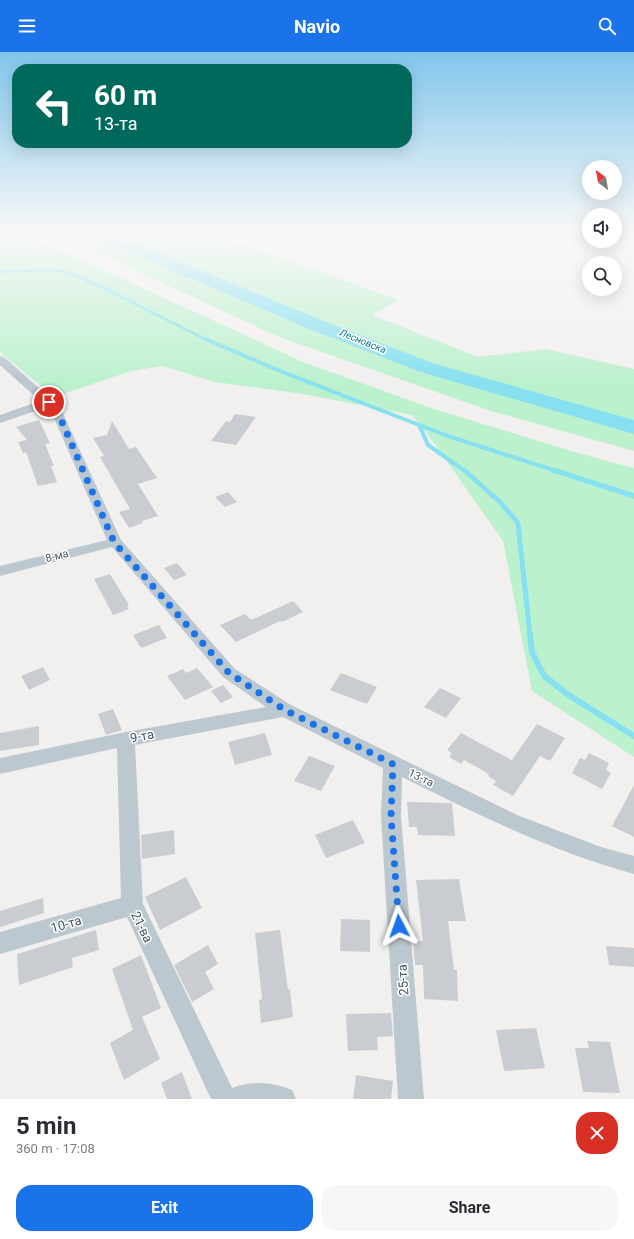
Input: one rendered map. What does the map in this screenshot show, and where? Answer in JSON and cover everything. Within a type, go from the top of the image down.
[{"type":"street","name":"13-та","points":[[0,359],[56,408],[114,542],[229,673],[285,710],[510,820],[600,856],[634,864]]},
{"type":"street","points":[[0,419],[49,402]]},
{"type":"street","name":"8-ма","points":[[0,571],[114,542]]},
{"type":"street","name":"9-та","points":[[0,766],[126,739],[285,710]]},
{"type":"street","name":"21-ва","points":[[126,739],[132,905],[224,1099]]},
{"type":"street","name":"25-та","points":[[393,764],[391,816],[411,1099]]},
{"type":"street","name":"10-та","points":[[0,943],[132,905]]},
{"type":"street","points":[[236,1099],[257,1095],[283,1099]]},
{"type":"green space","points":[[0,283],[132,283],[303,362],[431,408],[578,453],[634,468],[634,757],[532,691],[503,541],[434,443],[412,415],[303,394],[215,382],[163,366],[131,371],[54,397],[0,352]]},
{"type":"green space","points":[[162,283],[351,283],[399,300],[372,315],[478,357],[546,349],[634,369],[634,451],[491,411],[279,337]]},
{"type":"building","points":[[235,414],[256,417],[236,445],[211,441],[226,421],[230,422]]},
{"type":"building","points":[[39,420],[50,443],[45,444],[54,466],[51,466],[57,482],[38,486],[26,452],[23,453],[18,442],[27,440],[16,427]]},
{"type":"building","points":[[112,421],[129,449],[136,447],[157,478],[138,484],[158,516],[142,521],[143,523],[129,528],[119,512],[130,509],[100,457],[104,456],[93,438],[107,435]]},
{"type":"building","points":[[228,492],[237,502],[225,507],[215,497]]},
{"type":"building","points":[[177,563],[187,575],[174,580],[164,568]]},
{"type":"building","points":[[110,574],[129,605],[127,606],[129,609],[113,615],[94,579]]},
{"type":"building","points":[[293,601],[303,612],[236,642],[220,625],[245,614],[251,620]]},
{"type":"building","points":[[159,625],[167,638],[141,648],[133,635]]},
{"type":"building","points":[[43,667],[50,680],[29,690],[21,676]]},
{"type":"building","points":[[197,668],[213,687],[185,700],[167,676],[183,669],[186,673]]},
{"type":"building","points":[[341,673],[377,687],[367,704],[330,690]]},
{"type":"building","points":[[223,685],[233,697],[221,703],[211,691]]},
{"type":"building","points":[[440,688],[461,698],[446,718],[424,707]]},
{"type":"building","points":[[113,709],[122,730],[106,735],[98,714]]},
{"type":"building","points":[[537,724],[565,738],[550,761],[540,756],[513,796],[493,785],[496,781],[488,776],[489,774],[464,760],[461,764],[449,757],[452,753],[447,750],[461,733],[512,760]]},
{"type":"building","points":[[39,726],[39,745],[0,751],[0,733]]},
{"type":"building","points":[[265,733],[272,755],[235,765],[228,742]]},
{"type":"building","points":[[589,753],[609,763],[606,770],[611,773],[602,789],[572,773],[580,758],[585,760]]},
{"type":"building","points":[[309,756],[335,766],[321,791],[294,781]]},
{"type":"building","points":[[634,785],[634,837],[612,826]]},
{"type":"building","points":[[407,802],[452,803],[455,836],[418,835],[417,827],[409,827]]},
{"type":"building","points":[[353,820],[365,843],[326,858],[315,835]]},
{"type":"building","points":[[174,830],[175,854],[142,859],[141,835]]},
{"type":"building","points":[[186,877],[202,908],[160,930],[145,897]]},
{"type":"building","points":[[459,879],[466,921],[448,921],[454,970],[457,970],[458,1001],[424,999],[423,965],[415,965],[413,941],[423,941],[416,880]]},
{"type":"building","points":[[43,898],[44,913],[0,927],[0,911]]},
{"type":"building","points":[[341,919],[370,920],[370,952],[340,951]]},
{"type":"building","points":[[96,930],[99,950],[72,958],[73,967],[19,985],[17,954]]},
{"type":"building","points":[[280,930],[293,1017],[261,1023],[259,1000],[262,999],[255,933]]},
{"type":"building","points":[[208,945],[218,964],[205,972],[214,989],[192,1002],[174,965]]},
{"type":"building","points":[[606,946],[634,948],[634,967],[609,965]]},
{"type":"building","points":[[141,955],[161,1008],[142,1017],[160,1059],[124,1080],[110,1043],[133,1030],[112,969]]},
{"type":"building","points":[[391,1013],[393,1036],[377,1037],[378,1050],[348,1051],[346,1014]]},
{"type":"building","points":[[536,1028],[545,1068],[504,1071],[496,1030]]},
{"type":"building","points":[[587,1041],[610,1042],[620,1093],[583,1092],[575,1048],[589,1048]]},
{"type":"building","points":[[182,1072],[192,1099],[167,1099],[161,1083]]},
{"type":"building","points":[[356,1075],[393,1081],[391,1099],[353,1099]]},
{"type":"waterway","points":[[92,283],[205,339]]},
{"type":"waterway","name":"Лесновска","points":[[216,283],[314,324],[428,368],[634,427]]},
{"type":"waterway","points":[[205,339],[285,373],[445,435],[556,471]]},
{"type":"waterway","points":[[419,425],[428,445],[465,471]]},
{"type":"waterway","points":[[464,470],[501,503],[518,523],[530,635]]},
{"type":"waterway","points":[[553,470],[634,496]]},
{"type":"waterway","points":[[530,634],[532,652],[544,676],[570,696],[634,736]]},
{"type":"route","points":[[49,402],[56,408],[114,542],[229,673],[285,710],[393,764],[391,816],[399,926]]}]
